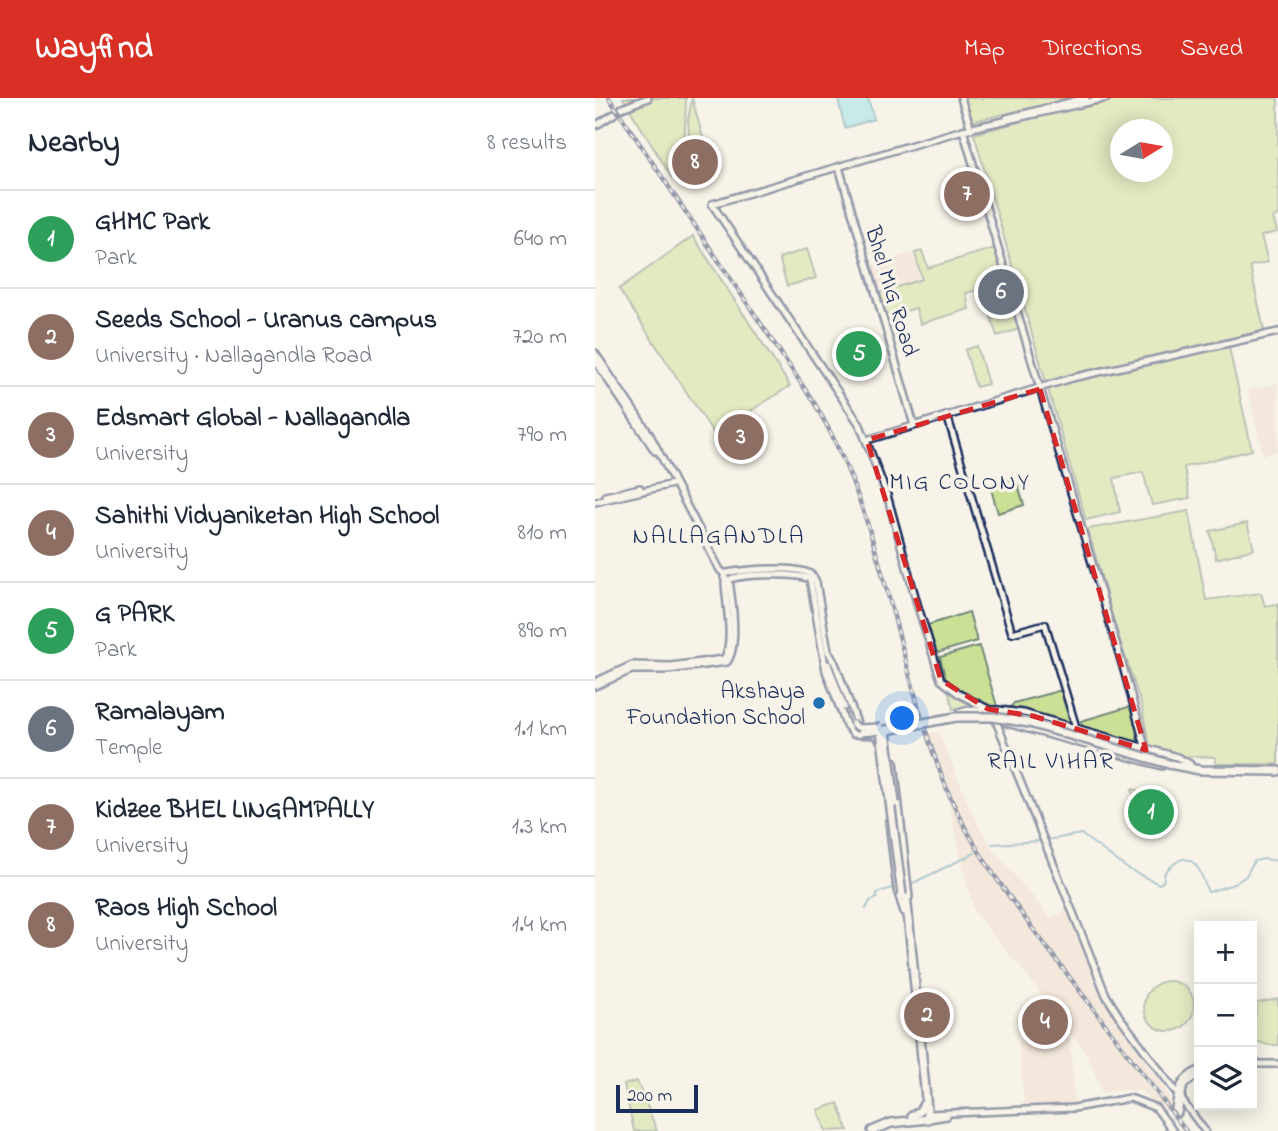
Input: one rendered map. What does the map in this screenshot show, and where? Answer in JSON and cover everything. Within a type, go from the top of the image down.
[{"type":"main road","points":[[926,1117],[903,892],[877,730],[956,717],[993,717],[1029,723],[1169,763],[1278,769]]},
{"type":"main road","points":[[905,912],[926,1117]]},
{"type":"main road","points":[[912,1116],[924,1104]]},
{"type":"main road","points":[[865,1131],[883,1122],[912,1116],[926,1117]]},
{"type":"main road","points":[[872,1131],[891,1123],[926,1117]]},
{"type":"street","points":[[622,108],[635,100],[648,98]]},
{"type":"street","points":[[961,98],[967,129],[1040,389],[1125,670],[1146,750]]},
{"type":"street","points":[[967,129],[1086,98]]},
{"type":"street","points":[[1107,98],[967,129],[712,204],[850,410],[867,440],[887,495],[941,680],[959,694],[988,709],[996,721],[1106,995],[1160,1071],[1178,1090],[1181,1099],[1205,1131]]},
{"type":"street","points":[[595,126],[614,114]]},
{"type":"street","name":"Bhel MIG Road","points":[[838,167],[914,425]]},
{"type":"street","points":[[867,440],[1073,378],[1278,332]]},
{"type":"street","points":[[595,353],[650,435],[726,578],[728,640],[724,659],[663,666],[632,665],[595,684]]},
{"type":"street","points":[[595,360],[647,437],[697,526]]},
{"type":"street","points":[[947,415],[1012,633],[1045,624],[1075,724],[1074,729]]},
{"type":"street","points":[[595,500],[672,482]]},
{"type":"street","points":[[726,578],[783,570],[809,573],[815,580],[826,671],[849,729],[855,735],[877,730]]},
{"type":"street","points":[[825,651],[851,728],[858,733],[877,730]]},
{"type":"street","points":[[825,651],[846,690],[856,724],[877,730]]},
{"type":"street","points":[[965,709],[988,709],[1033,716],[1177,757],[1190,766],[1178,769],[1029,728],[996,721],[964,719],[960,714],[965,709]]},
{"type":"street","points":[[996,721],[999,710]]},
{"type":"street","points":[[1029,728],[1033,716]]},
{"type":"street","points":[[877,730],[896,878],[903,892]]},
{"type":"street","points":[[882,762],[891,758],[895,762],[907,877],[903,892]]},
{"type":"street","points":[[1257,1064],[1278,1064]]},
{"type":"street","points":[[1178,1111],[1178,1090],[1182,1082],[1194,1073]]},
{"type":"street","points":[[1178,1111],[1184,1085],[1194,1076]]},
{"type":"street","points":[[926,1117],[1079,1108],[1130,1098],[1153,1107],[1166,1120],[1171,1131]]},
{"type":"street","points":[[926,1117],[1076,1111],[1127,1100],[1150,1108],[1166,1120]]},
{"type":"street","points":[[1178,1111],[1190,1112]]},
{"type":"highlighted area","points":[[1040,389],[1146,750],[1033,716],[988,709],[941,680],[867,440]]},
{"type":"shaded area","points":[[913,252],[921,278],[877,291],[870,266]]},
{"type":"shaded area","points":[[1278,383],[1278,451],[1263,455],[1248,390]]},
{"type":"shaded area","points":[[939,732],[974,817],[994,851],[1051,918],[1070,908],[1105,998],[1174,1103],[1164,1113],[1141,1091],[1116,1089],[1102,1093],[1088,1055],[974,912],[947,797],[924,734]]},
{"type":"shaded area","points":[[1070,1038],[1075,1103],[1024,1107],[1019,1041]]},
{"type":"green space","points":[[623,98],[686,98],[684,158],[672,178]]},
{"type":"green space","points":[[692,98],[707,153],[691,158],[688,120]]},
{"type":"green space","points":[[957,98],[1076,98],[965,123]]},
{"type":"green space","points":[[1107,98],[1278,98],[1278,216],[1273,217],[1277,232],[1261,236],[1268,262],[1250,266],[1264,330],[1227,339],[1252,450],[1184,467],[1190,498],[1152,505],[1143,472],[1114,478],[1120,512],[1086,520],[974,134]]},
{"type":"green space","points":[[693,236],[790,386],[714,434],[619,289]]},
{"type":"green space","points":[[995,248],[1005,282],[966,293],[969,309],[920,324],[916,308],[885,317],[879,293],[922,279],[915,253],[922,251],[928,268]]},
{"type":"green space","points":[[807,249],[816,278],[787,286],[779,258]]},
{"type":"green space","points":[[1011,302],[1019,329],[997,336],[988,308]]},
{"type":"green space","points":[[867,336],[875,364],[850,372],[842,344]]},
{"type":"green space","points":[[977,346],[988,384],[976,387],[965,350]]},
{"type":"green space","points":[[1016,478],[1024,505],[998,513],[990,486]]},
{"type":"green space","points":[[1189,511],[1206,600],[1261,593],[1265,606],[1278,604],[1278,764],[1216,764],[1215,757],[1181,756],[1150,748],[1141,704],[1113,619],[1088,529]]},
{"type":"green space","points":[[1247,523],[1254,549],[1216,559],[1210,531]]},
{"type":"green space","points":[[969,612],[977,641],[937,653],[928,625]]},
{"type":"green space","points":[[979,646],[997,706],[975,705],[953,709],[940,657]]},
{"type":"green space","points":[[1062,690],[1073,724],[1010,708],[1014,703]]},
{"type":"green space","points":[[1132,706],[1138,728],[1137,745],[1082,728],[1081,721]]},
{"type":"green space","points":[[1132,789],[1167,797],[1165,828],[1139,827]]},
{"type":"green space","points":[[1159,983],[1179,983],[1187,988],[1192,996],[1192,1016],[1187,1024],[1179,1029],[1159,1029],[1151,1024],[1146,1016],[1146,996],[1151,988]]},
{"type":"green space","points":[[1278,999],[1278,1045],[1257,1042],[1257,1003]]},
{"type":"green space","points":[[637,1081],[657,1131],[634,1131],[624,1085]]},
{"type":"green space","points":[[838,1103],[848,1130],[826,1131],[818,1110]]},
{"type":"water","points":[[868,98],[874,119],[845,128],[838,100]]},
{"type":"waterway","points":[[1047,840],[1081,834],[1128,869],[1159,884],[1163,882],[1165,872],[1185,859],[1194,863],[1208,892],[1234,884],[1246,876],[1254,861],[1278,861]]},
{"type":"waterway","points":[[992,844],[1041,841]]},
{"type":"waterway","points":[[911,884],[975,853]]},
{"type":"waterway","points":[[866,909],[870,901],[877,898],[877,893],[895,887]]},
{"type":"tunnel","points":[[1169,1120],[1178,1113]]},
{"type":"railway","points":[[609,98],[813,401],[838,447],[874,544],[931,745],[949,794],[971,838],[1011,899],[1186,1131]]},
{"type":"place","name":"Raos High School","points":[[695,162]]},
{"type":"place","name":"Kidzee BHEL LINGAMPALLY","points":[[967,194]]},
{"type":"place","name":"Ramalayam","points":[[1001,292]]},
{"type":"place","name":"G PARK","points":[[859,354]]},
{"type":"place","name":"Edsmart Global - Nallagandla","points":[[741,437]]},
{"type":"place","name":"Akshaya Foundation School","points":[[819,703]]},
{"type":"place","name":"GHMC Park","points":[[1151,812]]},
{"type":"place","name":"Seeds School - Uranus campus","points":[[927,1015]]},
{"type":"place","name":"Sahithi Vidyaniketan High School","points":[[1045,1022]]},
{"type":"district","name":"MIG COLONY","points":[[960,481]]},
{"type":"district","name":"NALLAGANDLA","points":[[719,535]]},
{"type":"district","name":"RAIL VIHAR","points":[[1051,760]]}]
